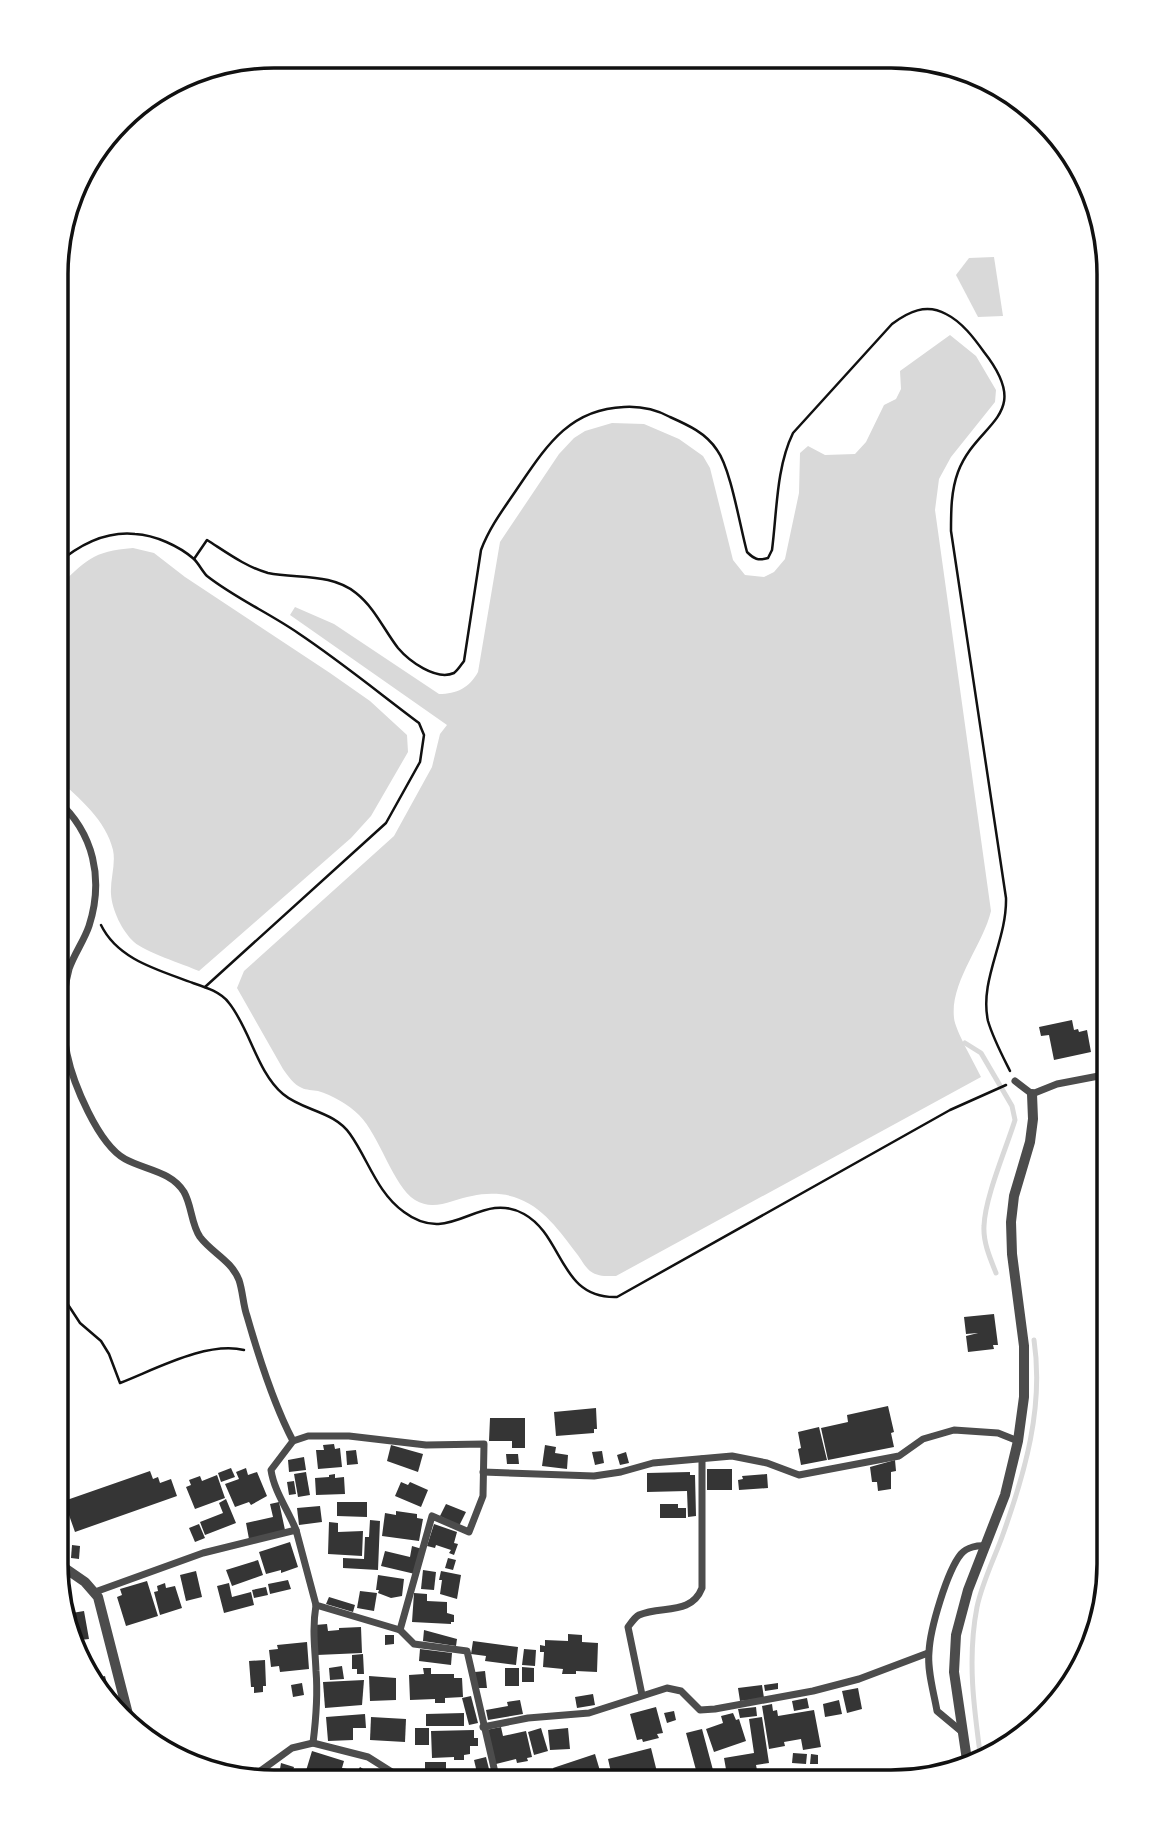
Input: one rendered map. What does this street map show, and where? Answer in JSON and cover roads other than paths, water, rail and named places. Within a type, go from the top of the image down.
[{"type":"street","points":[[68,811],[80,824],[90,843],[95,869],[93,909],[88,929],[68,972]]},
{"type":"street","points":[[68,1054],[73,1076],[101,1134],[112,1149],[125,1159],[175,1181],[185,1193],[201,1237],[234,1269],[240,1283],[245,1313],[283,1422],[293,1441]]},
{"type":"street","points":[[1032,1094],[1057,1084],[1096,1076]]},
{"type":"street","points":[[1012,1082],[1032,1094]]},
{"type":"street","points":[[966,1755],[954,1672],[956,1635],[968,1590],[1005,1495],[1018,1441],[1024,1397],[1024,1346],[1012,1254],[1011,1222],[1014,1196],[1030,1142],[1032,1094]]},
{"type":"street","points":[[483,1472],[594,1476],[653,1463],[732,1456],[767,1463],[799,1475],[899,1456],[923,1439],[954,1430],[998,1433],[1018,1441]]},
{"type":"street","points":[[313,1743],[316,1671],[312,1634],[316,1605],[296,1530],[287,1507],[273,1484],[271,1471],[293,1441],[308,1436],[349,1436],[426,1445],[484,1444],[483,1496],[469,1532],[432,1516],[400,1630]]},
{"type":"street","points":[[642,1695],[628,1627],[638,1615],[690,1604],[698,1598],[702,1588],[702,1459]]},
{"type":"street","points":[[95,1592],[203,1553],[296,1530]]},
{"type":"street","points":[[961,1731],[937,1712],[928,1653],[935,1618],[947,1583],[962,1553],[978,1545],[986,1546]]},
{"type":"street","points":[[68,1570],[95,1592],[103,1612],[127,1709]]},
{"type":"street","points":[[316,1605],[400,1630],[414,1644],[467,1650],[494,1770]]},
{"type":"street","points":[[483,1727],[528,1718],[589,1713],[667,1688],[681,1690],[700,1710],[715,1709],[813,1691],[859,1679],[928,1653]]},
{"type":"street","points":[[263,1769],[292,1748],[313,1743],[368,1757],[389,1770]]},
{"type":"waterway","points":[[965,1043],[981,1053],[1012,1106],[1015,1120],[985,1214],[987,1250],[996,1273]]},
{"type":"waterway","points":[[980,1749],[973,1684],[974,1626],[979,1598],[1025,1464],[1036,1390],[1034,1340]]}]
